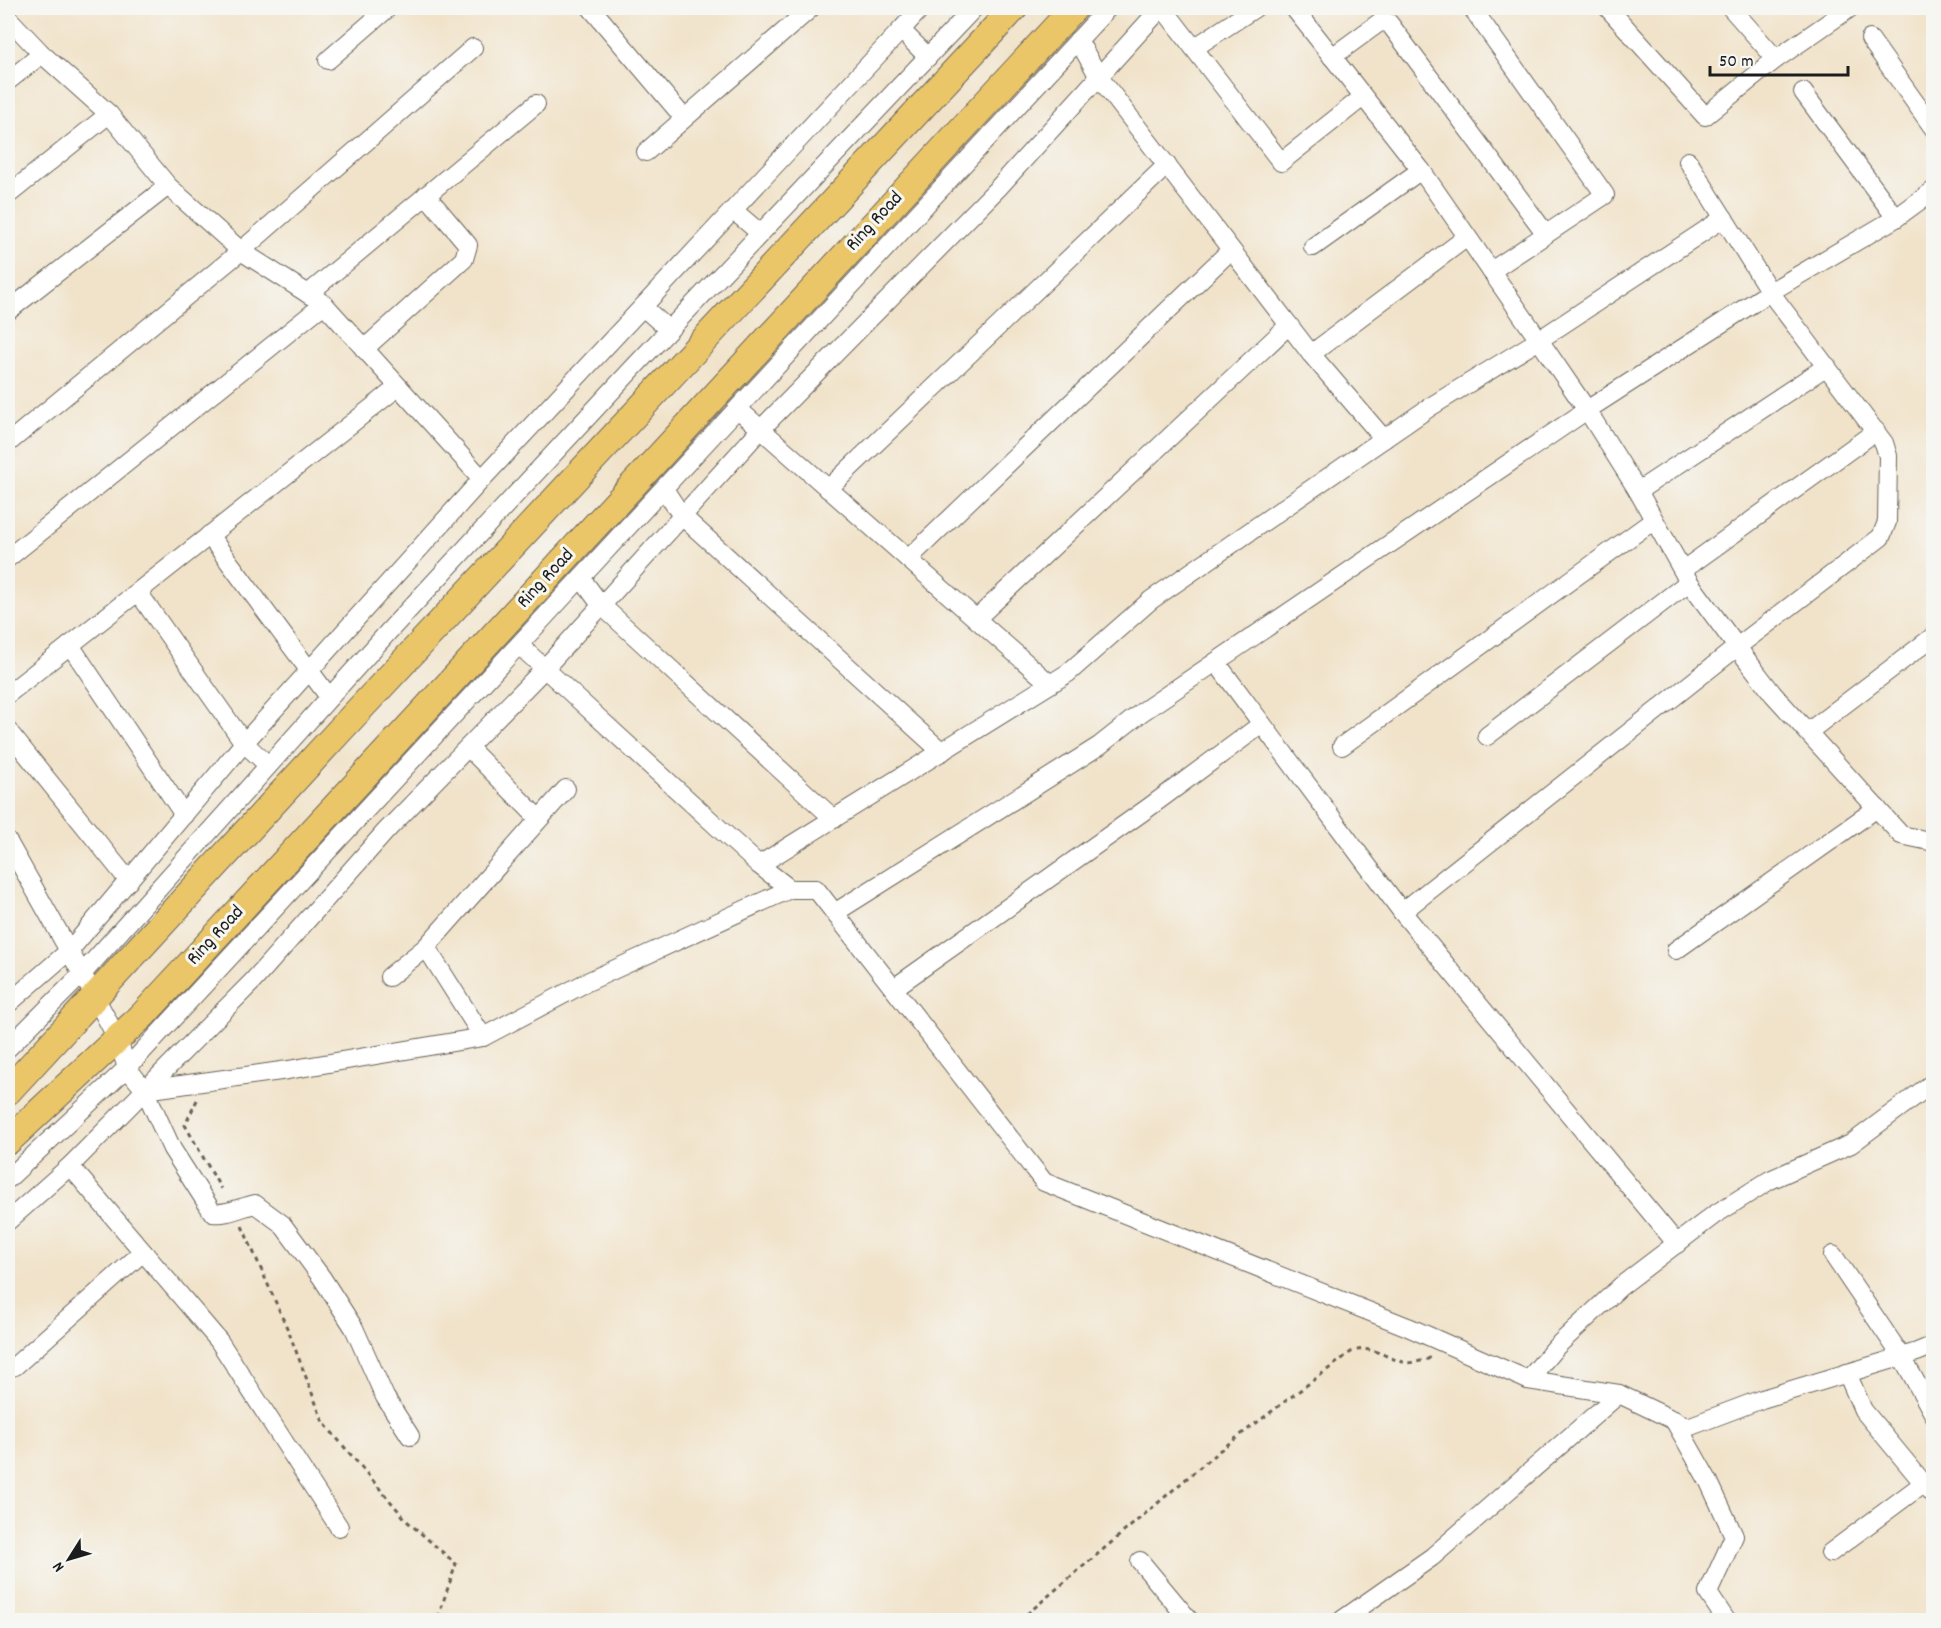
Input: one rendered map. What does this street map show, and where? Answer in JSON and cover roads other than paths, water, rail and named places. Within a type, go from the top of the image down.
[{"type":"highway","points":[[8,1091],[88,985],[334,737],[1014,8]]},
{"type":"highway","name":"Ring Road","points":[[8,1141],[142,1016],[1074,8]]},
{"type":"street","points":[[328,60],[388,8]]},
{"type":"street","points":[[646,152],[811,8]]},
{"type":"street","points":[[8,1004],[70,950],[244,743],[310,669],[482,479],[921,8]]},
{"type":"street","points":[[8,1048],[88,985],[268,765],[329,697],[669,330],[974,8]]},
{"type":"street","points":[[8,1179],[127,1068],[1108,8]]},
{"type":"street","points":[[8,1221],[70,1166],[253,981],[386,831],[545,668],[761,429],[999,187],[1162,8],[1281,162],[1363,97]]},
{"type":"street","points":[[1194,48],[1255,8]]},
{"type":"street","points":[[1294,8],[1421,170],[1587,410],[1638,491],[1686,576],[1773,694],[1901,835],[1934,842]]},
{"type":"street","points":[[1472,8],[1605,195],[1491,271]]},
{"type":"street","points":[[1608,8],[1704,116],[1776,59],[1849,8]]},
{"type":"street","points":[[1731,8],[1776,59]]},
{"type":"street","points":[[601,11],[684,118]]},
{"type":"street","points":[[8,18],[42,54],[109,114],[168,186],[241,251],[324,304],[482,479]]},
{"type":"street","points":[[1332,57],[1380,22],[1389,23],[1546,234]]},
{"type":"street","points":[[901,30],[928,57]]},
{"type":"street","points":[[1870,39],[1934,129]]},
{"type":"street","points":[[1078,40],[1099,76],[1231,250],[1311,354],[1384,439]]},
{"type":"street","points":[[8,442],[241,251],[473,48]]},
{"type":"street","points":[[8,81],[42,54]]},
{"type":"street","points":[[1803,92],[1896,218]]},
{"type":"street","points":[[308,294],[536,104]]},
{"type":"street","points":[[8,195],[109,114]]},
{"type":"street","points":[[1402,912],[1737,647],[1881,537],[1887,522],[1888,456],[1884,442],[1770,292],[1688,161]]},
{"type":"street","points":[[828,489],[1167,165]]},
{"type":"street","points":[[1313,247],[1421,170]]},
{"type":"street","points":[[8,311],[168,186]]},
{"type":"street","points":[[836,912],[1099,746],[1142,712],[1587,410],[1770,292],[1896,218],[1934,190]]},
{"type":"street","points":[[364,349],[464,259],[468,245],[426,195]]},
{"type":"street","points":[[733,210],[760,234]]},
{"type":"street","points":[[759,866],[1068,673],[1151,600],[1430,407],[1539,340],[1724,218]]},
{"type":"street","points":[[1311,354],[1467,237]]},
{"type":"street","points":[[908,559],[1231,250]]},
{"type":"street","points":[[8,558],[324,304]]},
{"type":"street","points":[[643,307],[669,330]]},
{"type":"street","points":[[976,620],[1289,325]]},
{"type":"street","points":[[1638,491],[1827,366]]},
{"type":"street","points":[[8,694],[398,387]]},
{"type":"street","points":[[738,409],[1050,684]]},
{"type":"street","points":[[1487,736],[1686,576],[1876,431]]},
{"type":"street","points":[[664,489],[682,516],[942,752]]},
{"type":"street","points":[[1342,746],[1654,520]]},
{"type":"street","points":[[209,535],[329,697]]},
{"type":"street","points":[[581,578],[601,605],[834,819]]},
{"type":"street","points":[[138,591],[244,743],[268,765]]},
{"type":"street","points":[[1808,732],[1934,636]]},
{"type":"street","points":[[70,645],[184,815]]},
{"type":"street","points":[[519,645],[759,866],[790,889]]},
{"type":"street","points":[[1216,662],[1402,912],[1677,1244]]},
{"type":"street","points":[[894,988],[1097,845],[1262,724]]},
{"type":"street","points":[[8,731],[129,881]]},
{"type":"street","points":[[468,747],[539,819]]},
{"type":"street","points":[[389,977],[426,947],[566,789]]},
{"type":"street","points":[[1676,950],[1876,808]]},
{"type":"street","points":[[9,851],[70,950],[118,1040],[127,1068],[145,1090],[172,1149],[213,1213],[223,1215],[233,1209],[255,1204],[282,1224],[322,1278],[354,1328],[385,1397],[410,1436]]},
{"type":"street","points":[[759,866],[760,903]]},
{"type":"street","points":[[145,1090],[206,1083],[483,1036],[587,982],[790,889],[816,889],[1044,1182],[1445,1343],[1528,1380],[1619,1394],[1688,1426],[1762,1399],[1934,1345]]},
{"type":"street","points":[[426,947],[483,1036]]},
{"type":"street","points":[[1528,1380],[1556,1347],[1613,1294],[1714,1215],[1770,1180],[1851,1144],[1934,1082]]},
{"type":"street","points":[[70,1166],[219,1341],[339,1527]]},
{"type":"street","points":[[8,1368],[15,1366],[142,1252]]},
{"type":"street","points":[[1833,1255],[1902,1356],[1934,1415]]},
{"type":"street","points":[[1830,1552],[1929,1490],[1863,1410],[1847,1373]]},
{"type":"street","points":[[1342,1620],[1432,1557],[1619,1394]]},
{"type":"street","points":[[1674,1420],[1709,1482],[1734,1536],[1708,1593],[1726,1620]]},
{"type":"street","points":[[1140,1561],[1189,1620]]}]
